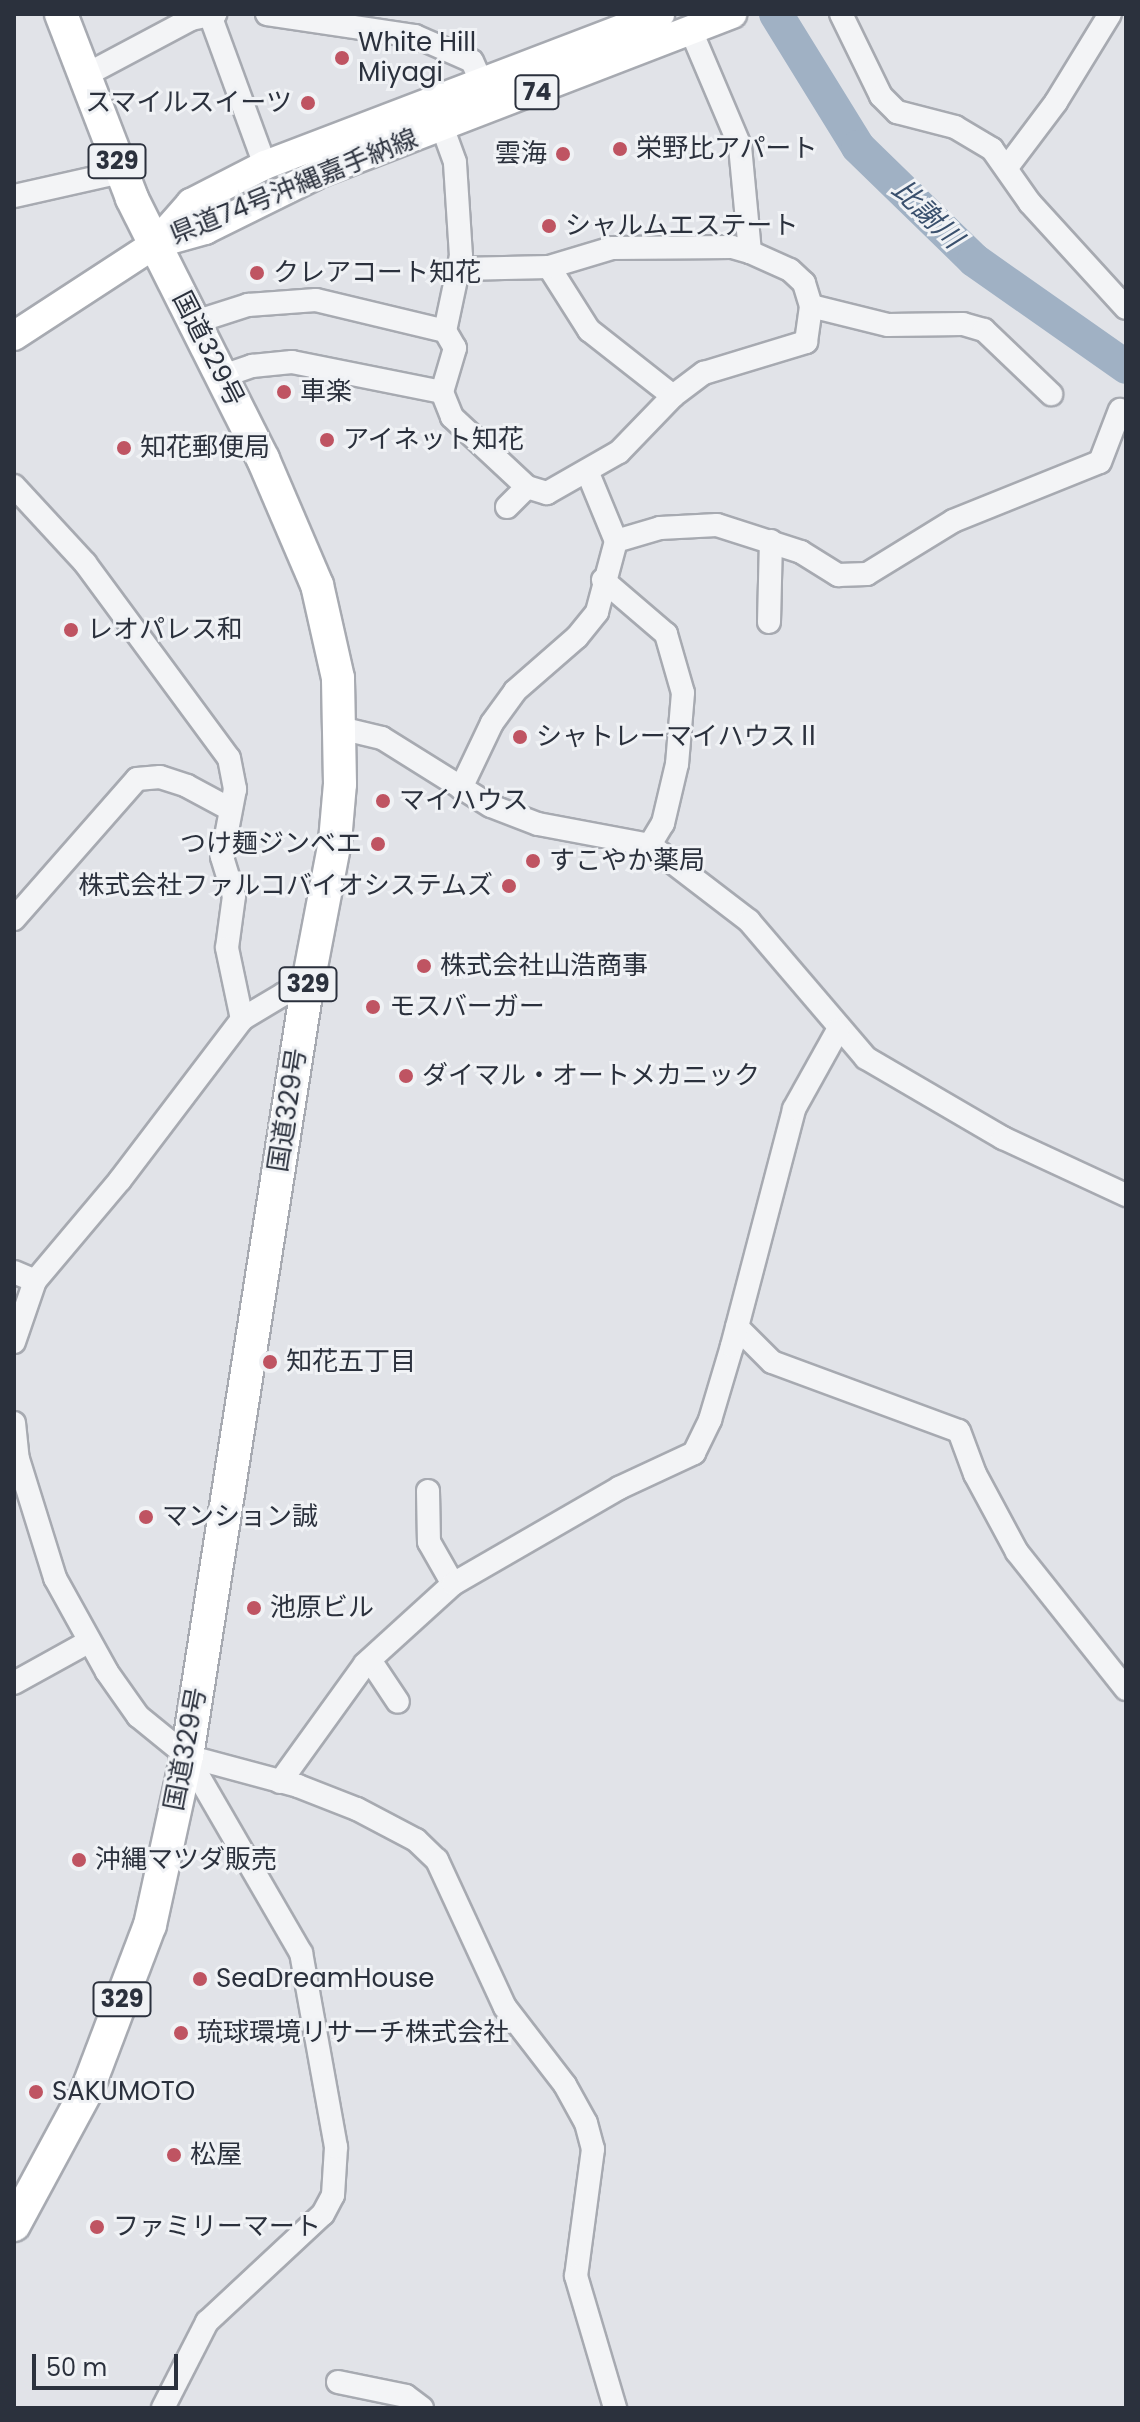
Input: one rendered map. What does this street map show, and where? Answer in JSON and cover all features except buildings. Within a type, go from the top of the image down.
[{"type":"highway","name":"国道329号","points":[[14,2225],[91,2082],[150,1925],[187,1756],[307,988],[335,841],[340,728],[338,678],[317,585],[223,376],[121,172],[82,77],[61,14]]},
{"type":"main road","name":"県道74号沖縄嘉手納線","points":[[155,244],[191,203],[265,165],[660,14]]},
{"type":"main road","name":"県道74号沖縄嘉手納線","points":[[155,244],[205,230],[294,185],[692,33],[732,14]]},
{"type":"main road","points":[[14,336],[155,244]]},
{"type":"street","points":[[82,77],[191,19],[213,14],[265,165]]},
{"type":"street","points":[[267,14],[415,36],[472,61],[481,81]]},
{"type":"street","points":[[841,14],[881,96],[897,112],[977,138],[1008,166],[1030,203],[1126,308]]},
{"type":"street","points":[[1008,166],[1056,102],[1110,14]]},
{"type":"street","points":[[692,33],[740,146],[750,252]]},
{"type":"street","points":[[442,126],[455,162],[460,269],[445,331],[455,348],[442,392],[452,417],[527,487],[547,493],[588,473],[641,433],[673,396],[731,361],[806,342],[811,306],[804,283],[790,270],[732,247],[612,248],[549,267],[460,269]]},
{"type":"street","points":[[14,196],[121,172]]},
{"type":"street","points":[[549,267],[589,330],[673,396]]},
{"type":"street","points":[[195,322],[248,305],[316,300],[445,331]]},
{"type":"street","points":[[811,306],[888,325],[963,324],[984,330],[1051,394]]},
{"type":"street","points":[[223,376],[252,366],[292,362],[442,392]]},
{"type":"street","points":[[616,541],[693,525],[717,525],[801,552],[838,575],[867,574],[953,521],[1100,462],[1120,410]]},
{"type":"street","points":[[461,788],[492,723],[515,691],[577,637],[597,612],[603,580],[616,541],[588,473]]},
{"type":"street","points":[[14,486],[116,602],[229,758],[235,789],[228,808],[222,857],[234,896],[227,948],[242,1019]]},
{"type":"street","points":[[507,507],[527,487]]},
{"type":"street","points":[[769,622],[771,541]]},
{"type":"street","points":[[603,580],[666,634],[683,693],[677,764],[663,823],[650,845]]},
{"type":"street","points":[[340,728],[382,738],[461,788],[538,824],[650,845],[749,921],[838,1030],[866,1058],[909,1086],[1003,1138],[1126,1195]]},
{"type":"street","points":[[14,919],[137,779],[160,777],[211,796],[228,808]]},
{"type":"street","points":[[14,1342],[35,1281],[120,1180],[242,1019],[284,994],[307,988]]},
{"type":"street","points":[[280,1782],[370,1660],[453,1584],[619,1488],[694,1453],[710,1420],[794,1109],[838,1030]]},
{"type":"street","points":[[14,1272],[35,1281]]},
{"type":"street","points":[[737,1327],[772,1362],[959,1431],[975,1474],[1017,1552],[1126,1689]]},
{"type":"street","points":[[14,1423],[18,1459],[40,1534],[55,1578],[88,1642],[138,1716],[187,1756],[301,1953],[336,2147],[333,2195],[323,2214],[207,2322],[163,2408]]},
{"type":"street","points":[[428,1491],[429,1542],[453,1584]]},
{"type":"street","points":[[14,1683],[88,1642]]},
{"type":"street","points":[[370,1660],[398,1702]]},
{"type":"street","points":[[187,1756],[280,1782],[357,1809],[416,1840],[437,1860],[505,2007],[565,2085],[586,2123],[593,2149],[576,2276],[615,2408]]},
{"type":"street","points":[[338,2382],[406,2396],[422,2408]]},
{"type":"waterway","name":"比謝川","points":[[776,14],[858,147],[974,260],[1126,367]]},
{"type":"place","name":"White Hill Miyagi","points":[[342,58]]},
{"type":"place","name":"スマイルスイーツ","points":[[308,103]]},
{"type":"place","name":"栄野比アパート","points":[[620,149]]},
{"type":"place","name":"雲海","points":[[563,154]]},
{"type":"place","name":"シャルムエステート","points":[[549,226]]},
{"type":"place","name":"クレアコート知花","points":[[257,273]]},
{"type":"place","name":"車楽","points":[[284,392]]},
{"type":"place","name":"アイネット知花","points":[[327,440]]},
{"type":"place","name":"知花郵便局","points":[[124,448]]},
{"type":"place","name":"レオパレス和","points":[[71,630]]},
{"type":"place","name":"シャトレーマイハウスⅡ","points":[[520,737]]},
{"type":"place","name":"マイハウス","points":[[383,801]]},
{"type":"place","name":"つけ麺ジンベエ","points":[[378,844]]},
{"type":"place","name":"すこやか薬局","points":[[533,861]]},
{"type":"place","name":"株式会社ファルコバイオシステムズ","points":[[509,886]]},
{"type":"place","name":"株式会社山浩商事","points":[[424,966]]},
{"type":"place","name":"モスバーガー","points":[[373,1007]]},
{"type":"place","name":"ダイマル・オートメカニック","points":[[406,1076]]},
{"type":"place","name":"知花五丁目","points":[[270,1362]]},
{"type":"place","name":"マンション誠","points":[[146,1517]]},
{"type":"place","name":"池原ビル","points":[[254,1608]]},
{"type":"place","name":"沖縄マツダ販売","points":[[79,1860]]},
{"type":"place","name":"SeaDreamHouse","points":[[200,1979]]},
{"type":"place","name":"琉球環境リサーチ株式会社","points":[[181,2033]]},
{"type":"place","name":"SAKUMOTO","points":[[36,2092]]},
{"type":"place","name":"松屋","points":[[174,2155]]},
{"type":"place","name":"ファミリーマート","points":[[97,2227]]}]
